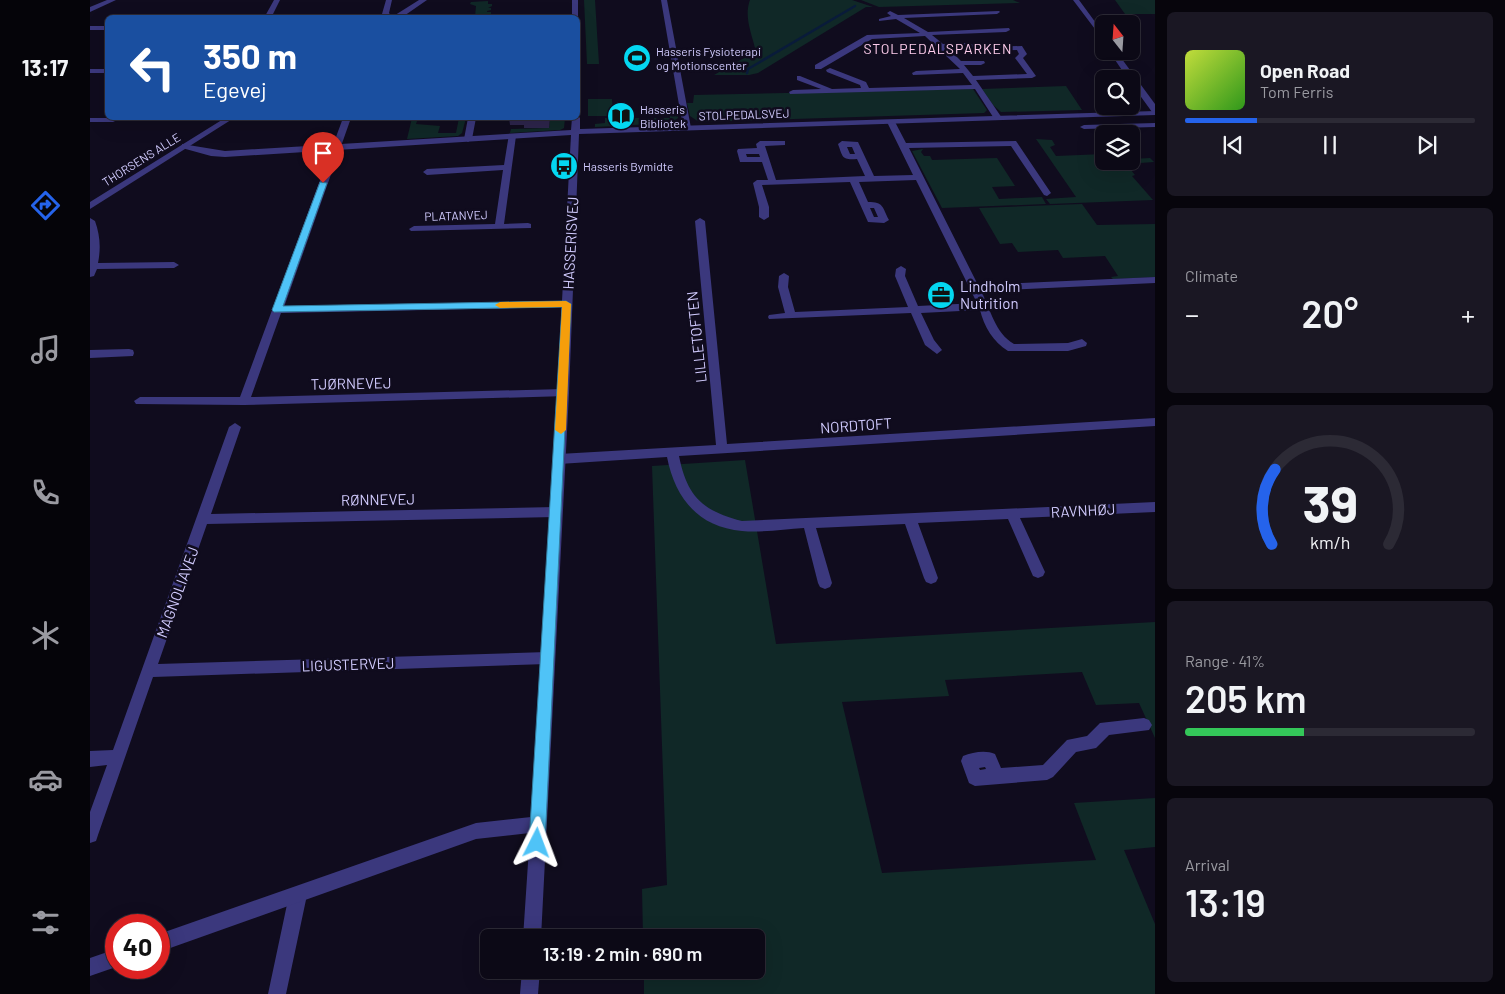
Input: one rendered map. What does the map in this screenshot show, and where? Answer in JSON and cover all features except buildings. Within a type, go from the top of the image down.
[{"type":"street","points":[[90,10],[113,0]]},
{"type":"street","points":[[269,15],[277,0]]},
{"type":"street","points":[[386,15],[389,0]]},
{"type":"street","points":[[400,15],[424,0]]},
{"type":"street","points":[[575,0],[576,15]]},
{"type":"street","points":[[664,0],[688,128]]},
{"type":"street","points":[[1076,0],[1095,26]]},
{"type":"street","points":[[881,20],[907,15],[997,12]]},
{"type":"street","points":[[890,13],[926,34],[943,46],[961,63],[998,118]]},
{"type":"street","points":[[90,28],[105,28]]},
{"type":"street","points":[[818,67],[870,37],[937,32],[1006,30]]},
{"type":"street","points":[[916,73],[969,74],[987,77],[1032,76],[1019,58],[1023,54],[1019,48],[979,49],[968,45],[943,46]]},
{"type":"street","points":[[1118,60],[1155,111]]},
{"type":"street","points":[[961,63],[981,63]]},
{"type":"street","points":[[830,70],[863,84],[866,90]]},
{"type":"street","points":[[90,71],[105,71]]},
{"type":"street","points":[[987,77],[994,87]]},
{"type":"street","points":[[800,78],[833,91]]},
{"type":"street","points":[[793,92],[977,87]]},
{"type":"street","name":"STOLPEDALSVEJ","points":[[185,146],[211,153],[225,154],[575,132],[1155,111]]},
{"type":"street","points":[[90,120],[113,120]]},
{"type":"street","name":"THORSENS ALLE","points":[[90,206],[227,120]]},
{"type":"street","points":[[244,401],[346,120]]},
{"type":"street","points":[[468,139],[472,120]]},
{"type":"street","name":"HASSERISVEJ","points":[[532,929],[563,393],[576,120]]},
{"type":"street","points":[[891,122],[999,339],[1012,348],[1068,347],[1082,343]]},
{"type":"street","points":[[1084,127],[1155,125]]},
{"type":"street","name":"PLATANVEJ","points":[[499,227],[512,136]]},
{"type":"street","points":[[773,182],[760,144],[782,143]]},
{"type":"street","points":[[904,146],[1013,143],[1047,193]]},
{"type":"street","points":[[861,156],[871,179]]},
{"type":"street","points":[[427,172],[508,167]]},
{"type":"street","points":[[764,217],[764,207],[757,183],[919,177]]},
{"type":"street","points":[[853,179],[865,205]]},
{"type":"street","points":[[90,221],[94,231],[96,247],[92,270],[174,265]]},
{"type":"street","name":"LILLETOFTEN","points":[[700,221],[722,449]]},
{"type":"street","name":"PLATANVEJ","points":[[414,229],[528,226]]},
{"type":"street","points":[[901,269],[900,276],[929,342],[937,350]]},
{"type":"street","points":[[784,276],[783,287],[791,315]]},
{"type":"street","points":[[975,288],[1155,280]]},
{"type":"street","points":[[277,310],[566,304]]},
{"type":"street","points":[[773,317],[984,306]]},
{"type":"street","points":[[90,354],[129,353]]},
{"type":"street","name":"TJØRNEVEJ","points":[[140,401],[244,401],[563,393]]},
{"type":"street","name":"NORDTOFT","points":[[559,459],[1155,422]]},
{"type":"street","name":"MAGNOLIAVEJ","points":[[90,835],[235,427]]},
{"type":"street","name":"RAVNHØJ","points":[[672,453],[675,475],[682,490],[694,506],[712,518],[742,526],[1155,506]]},
{"type":"street","name":"RØNNEVEJ","points":[[202,519],[555,512]]},
{"type":"street","points":[[1012,514],[1038,572]]},
{"type":"street","points":[[910,519],[931,578]]},
{"type":"street","points":[[809,524],[825,583]]},
{"type":"street","name":"LIGUSTERVEJ","points":[[148,671],[548,658]]},
{"type":"street","points":[[996,776],[1047,772],[1072,745],[1091,743],[1105,728],[1144,725]]},
{"type":"street","points":[[90,759],[118,757]]},
{"type":"street","points":[[170,939],[476,831],[538,824]]},
{"type":"street","points":[[277,994],[298,895]]},
{"type":"street","points":[[90,967],[105,962]]},
{"type":"street","points":[[529,994],[530,979]]},
{"type":"green space","points":[[584,0],[595,0],[599,64],[587,64]]},
{"type":"green space","points":[[750,0],[852,0],[873,7],[866,7],[758,73],[749,75],[714,75],[751,54],[755,48],[748,18]]},
{"type":"green space","points":[[861,0],[1013,0],[1020,3],[879,7]]},
{"type":"green space","points":[[1115,0],[1155,0],[1155,14],[1125,14]]},
{"type":"green space","points":[[488,1],[488,4],[492,4],[492,6],[488,8],[491,8],[491,10],[487,12],[491,12],[491,15],[475,15],[476,6],[470,4],[471,2]]},
{"type":"green space","points":[[1066,86],[1082,110],[1001,112],[993,105],[982,89]]},
{"type":"green space","points":[[973,89],[987,110],[984,113],[699,122],[690,116],[687,103],[693,103],[694,95]]},
{"type":"green space","points":[[588,99],[612,99],[613,116],[588,116]]},
{"type":"green space","points":[[669,109],[678,109],[678,118],[672,123],[595,127],[595,124],[605,123],[605,118],[608,121],[614,121],[614,118],[670,118]]},
{"type":"green space","points":[[412,120],[417,120],[416,124],[440,126],[438,133],[456,133],[459,120],[465,120],[462,133],[458,136],[407,139]]},
{"type":"green space","points":[[550,120],[565,120],[564,128],[560,130],[510,133],[511,129],[549,128]]},
{"type":"green space","points":[[1036,139],[1052,140],[1055,145],[1050,147],[1056,156],[1095,154],[1095,170],[1131,170],[1135,175],[1132,176],[1153,200],[1050,204],[1046,199],[1076,197]]},
{"type":"green space","points":[[923,149],[921,152],[924,156],[930,156],[932,160],[997,158],[1015,186],[992,187],[999,199],[1042,197],[1046,204],[942,208],[912,151]]},
{"type":"green space","points":[[1150,158],[1154,162],[1140,163],[1140,159]]},
{"type":"green space","points":[[1082,204],[1097,225],[1155,224],[1155,277],[1113,279],[1111,277],[1118,276],[1105,256],[1063,258],[1058,250],[1018,252],[1012,243],[1000,244],[979,208]]},
{"type":"green space","points":[[745,460],[776,644],[1155,622],[1155,738],[1139,703],[1096,705],[1082,672],[945,680],[949,696],[842,702],[882,873],[1096,860],[1074,803],[1155,798],[1155,847],[1124,850],[1155,924],[1155,994],[644,994],[644,979],[765,979],[765,929],[643,929],[642,889],[667,885],[652,466]]},
{"type":"waterway","points":[[747,73],[748,69],[855,6]]},
{"type":"slow traffic","points":[[500,305],[566,304],[561,430]]},
{"type":"place","name":"Hasseris Fysioterapi og Motionscenter","points":[[637,58]]},
{"type":"place","name":"Hasseris Bibliotek","points":[[621,116]]},
{"type":"place","name":"Hasseris Bymidte","points":[[564,166]]},
{"type":"place","name":"Lindholm Nutrition","points":[[941,295]]},
{"type":"district","name":"STOLPEDALSPARKEN","points":[[938,48]]},
{"type":"route","points":[[323,183],[277,310],[566,304],[563,393],[537,843]]}]
